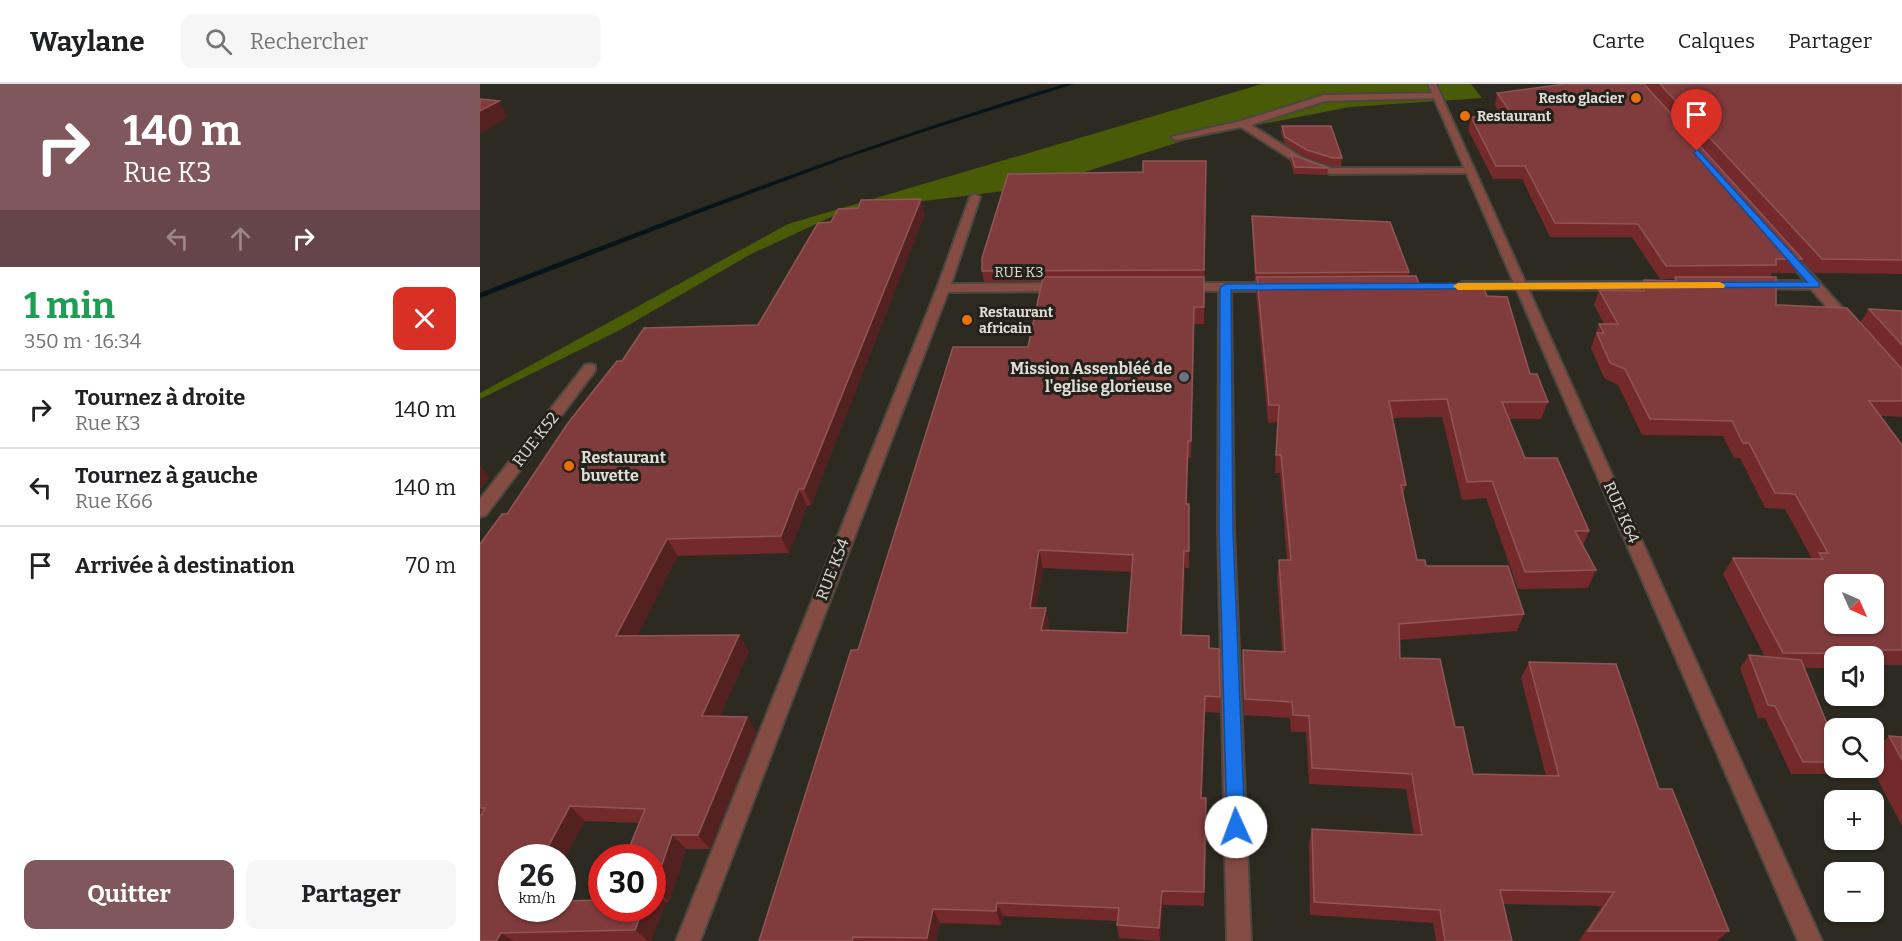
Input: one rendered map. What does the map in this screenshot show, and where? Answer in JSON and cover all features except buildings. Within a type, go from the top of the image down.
[{"type":"street","points":[[1176,136],[1243,124],[1324,98],[1435,90]]},
{"type":"street","name":"RUE K64","points":[[1435,90],[1810,941]]},
{"type":"street","points":[[1243,124],[1300,161],[1324,170],[1469,171]]},
{"type":"street","name":"RUE K54","points":[[688,941],[943,288],[975,197]]},
{"type":"street","points":[[1777,241],[1863,339]]},
{"type":"street","points":[[1745,285],[1815,285]]},
{"type":"street","points":[[1167,287],[1297,286]]},
{"type":"street","points":[[1451,286],[1675,286]]},
{"type":"street","name":"RUE K3","points":[[943,288],[1073,287]]},
{"type":"street","points":[[1226,287],[1226,530],[1239,941]]},
{"type":"street","name":"RUE K52","points":[[480,511],[590,368]]},
{"type":"green space","points":[[1262,84],[1471,84],[1482,98],[1350,107],[1195,137],[1037,187],[844,211],[751,254],[620,330],[480,399],[480,393],[788,224]]},
{"type":"waterway","points":[[480,296],[847,156],[921,130],[1071,84]]},
{"type":"slow traffic","points":[[1458,286],[1720,285]]},
{"type":"place","name":"Resto glacier","points":[[1636,98]]},
{"type":"place","name":"Restaurant","points":[[1465,116]]},
{"type":"place","name":"Restaurant africain","points":[[967,320]]},
{"type":"place","name":"Mission Assenbléé de l'eglise glorieuse","points":[[1184,377]]},
{"type":"place","name":"Restaurant buvette","points":[[569,466]]},
{"type":"route","points":[[1236,827],[1226,530],[1226,287],[1815,285],[1697,151]]}]
